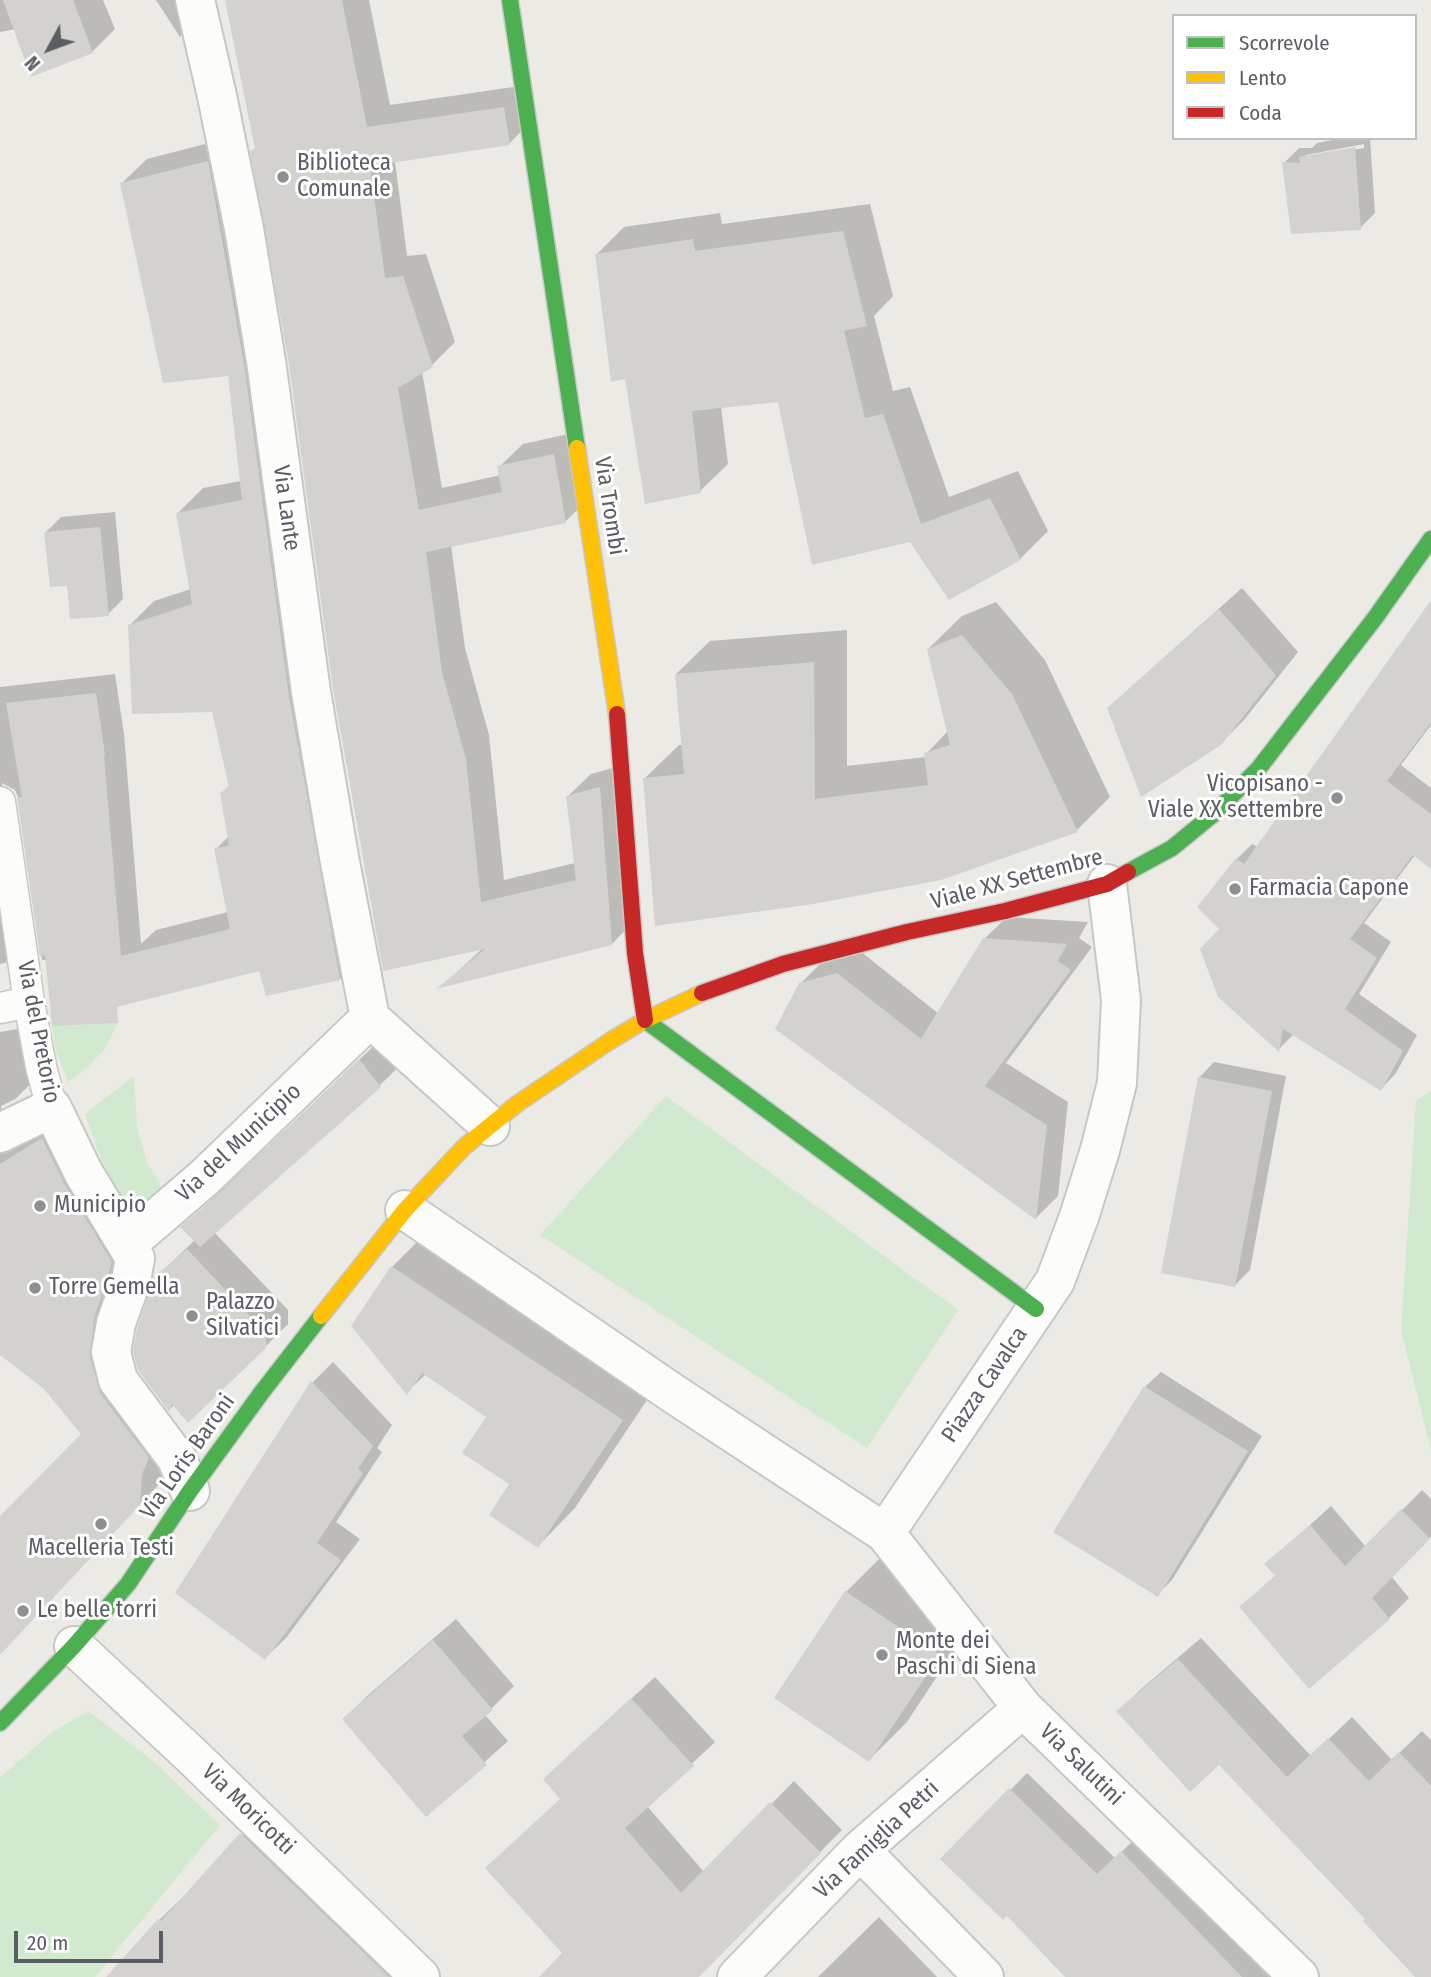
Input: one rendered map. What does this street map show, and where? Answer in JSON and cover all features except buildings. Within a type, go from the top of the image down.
[{"type":"street","name":"Via Lante","points":[[195,0],[249,256],[268,374],[311,692],[370,1018]]},
{"type":"street","name":"Via Trombi","points":[[510,0],[616,706],[635,953],[645,1020]]},
{"type":"street","name":"Viale XX Settembre","points":[[645,1020],[713,988],[783,964],[1107,884],[1172,848],[1216,812],[1259,768],[1375,618],[1431,539]]},
{"type":"street","points":[[1036,1309],[1055,1281],[1079,1217],[1117,1083],[1121,1000],[1107,884]]},
{"type":"street","points":[[370,1018],[490,1126]]},
{"type":"street","name":"Via del Municipio","points":[[127,1244],[204,1178],[370,1018]]},
{"type":"street","points":[[645,1020],[555,1078],[490,1126],[464,1147],[405,1210],[674,1394],[885,1533]]},
{"type":"street","name":"Piazza Cavalca","points":[[645,1020],[1036,1309],[885,1533]]},
{"type":"street","points":[[0,1133],[52,1108]]},
{"type":"street","name":"Via del Pretorio","points":[[52,1108],[73,1154],[127,1244]]},
{"type":"street","name":"Via Loris Baroni","points":[[0,1723],[74,1646],[128,1584],[190,1491],[262,1392],[405,1210]]},
{"type":"street","points":[[127,1244],[135,1258],[131,1281],[116,1323],[111,1352],[118,1380],[177,1459],[190,1491]]},
{"type":"street","name":"Via Salutini","points":[[885,1533],[1023,1708],[1300,1977]]},
{"type":"street","name":"Via Moricotti","points":[[74,1646],[191,1755],[420,1977]]},
{"type":"street","name":"Via Famiglia Petri","points":[[737,1977],[860,1850],[1023,1708]]},
{"type":"street","points":[[860,1850],[984,1977]]},
{"type":"lane","name":"Via del Pretorio","points":[[0,802],[14,1005],[41,1067],[52,1108]]},
{"type":"green space","points":[[118,1023],[104,1050],[85,1070],[68,1082],[56,1052],[52,1026]]},
{"type":"green space","points":[[134,1076],[137,1126],[147,1163],[159,1181],[164,1199],[128,1217],[102,1161],[85,1114]]},
{"type":"green space","points":[[1431,1091],[1431,1451],[1401,1331],[1416,1101]]},
{"type":"green space","points":[[666,1096],[958,1310],[867,1448],[540,1235]]},
{"type":"green space","points":[[88,1711],[153,1761],[220,1825],[95,1977],[0,1977],[0,1778],[48,1735]]},
{"type":"traffic: fast","points":[[510,0],[577,448]]},
{"type":"traffic: fast","points":[[1128,872],[1172,848],[1216,812],[1259,768],[1375,618],[1431,539]]},
{"type":"traffic: fast","points":[[645,1020],[1036,1309]]},
{"type":"traffic: fast","points":[[0,1723],[74,1646],[128,1584],[190,1491],[321,1316]]},
{"type":"traffic: slow","points":[[577,448],[617,714]]},
{"type":"traffic: slow","points":[[321,1316],[405,1210],[464,1147],[517,1104],[610,1041],[645,1020],[702,993]]},
{"type":"traffic: jam","points":[[617,714],[635,953],[645,1020]]},
{"type":"traffic: jam","points":[[702,993],[783,964],[1107,884],[1128,872]]},
{"type":"place","name":"Biblioteca Comunale","points":[[283,177]]},
{"type":"place","name":"Vicopisano - Viale XX settembre","points":[[1337,798]]},
{"type":"place","name":"Farmacia Capone","points":[[1235,889]]},
{"type":"place","name":"Municipio","points":[[40,1206]]},
{"type":"place","name":"Torre Gemella","points":[[35,1288]]},
{"type":"place","name":"Palazzo Silvatici","points":[[192,1316]]},
{"type":"place","name":"Macelleria Testi","points":[[101,1524]]},
{"type":"place","name":"Le belle torri","points":[[23,1611]]},
{"type":"place","name":"Monte dei Paschi di Siena","points":[[882,1655]]}]
